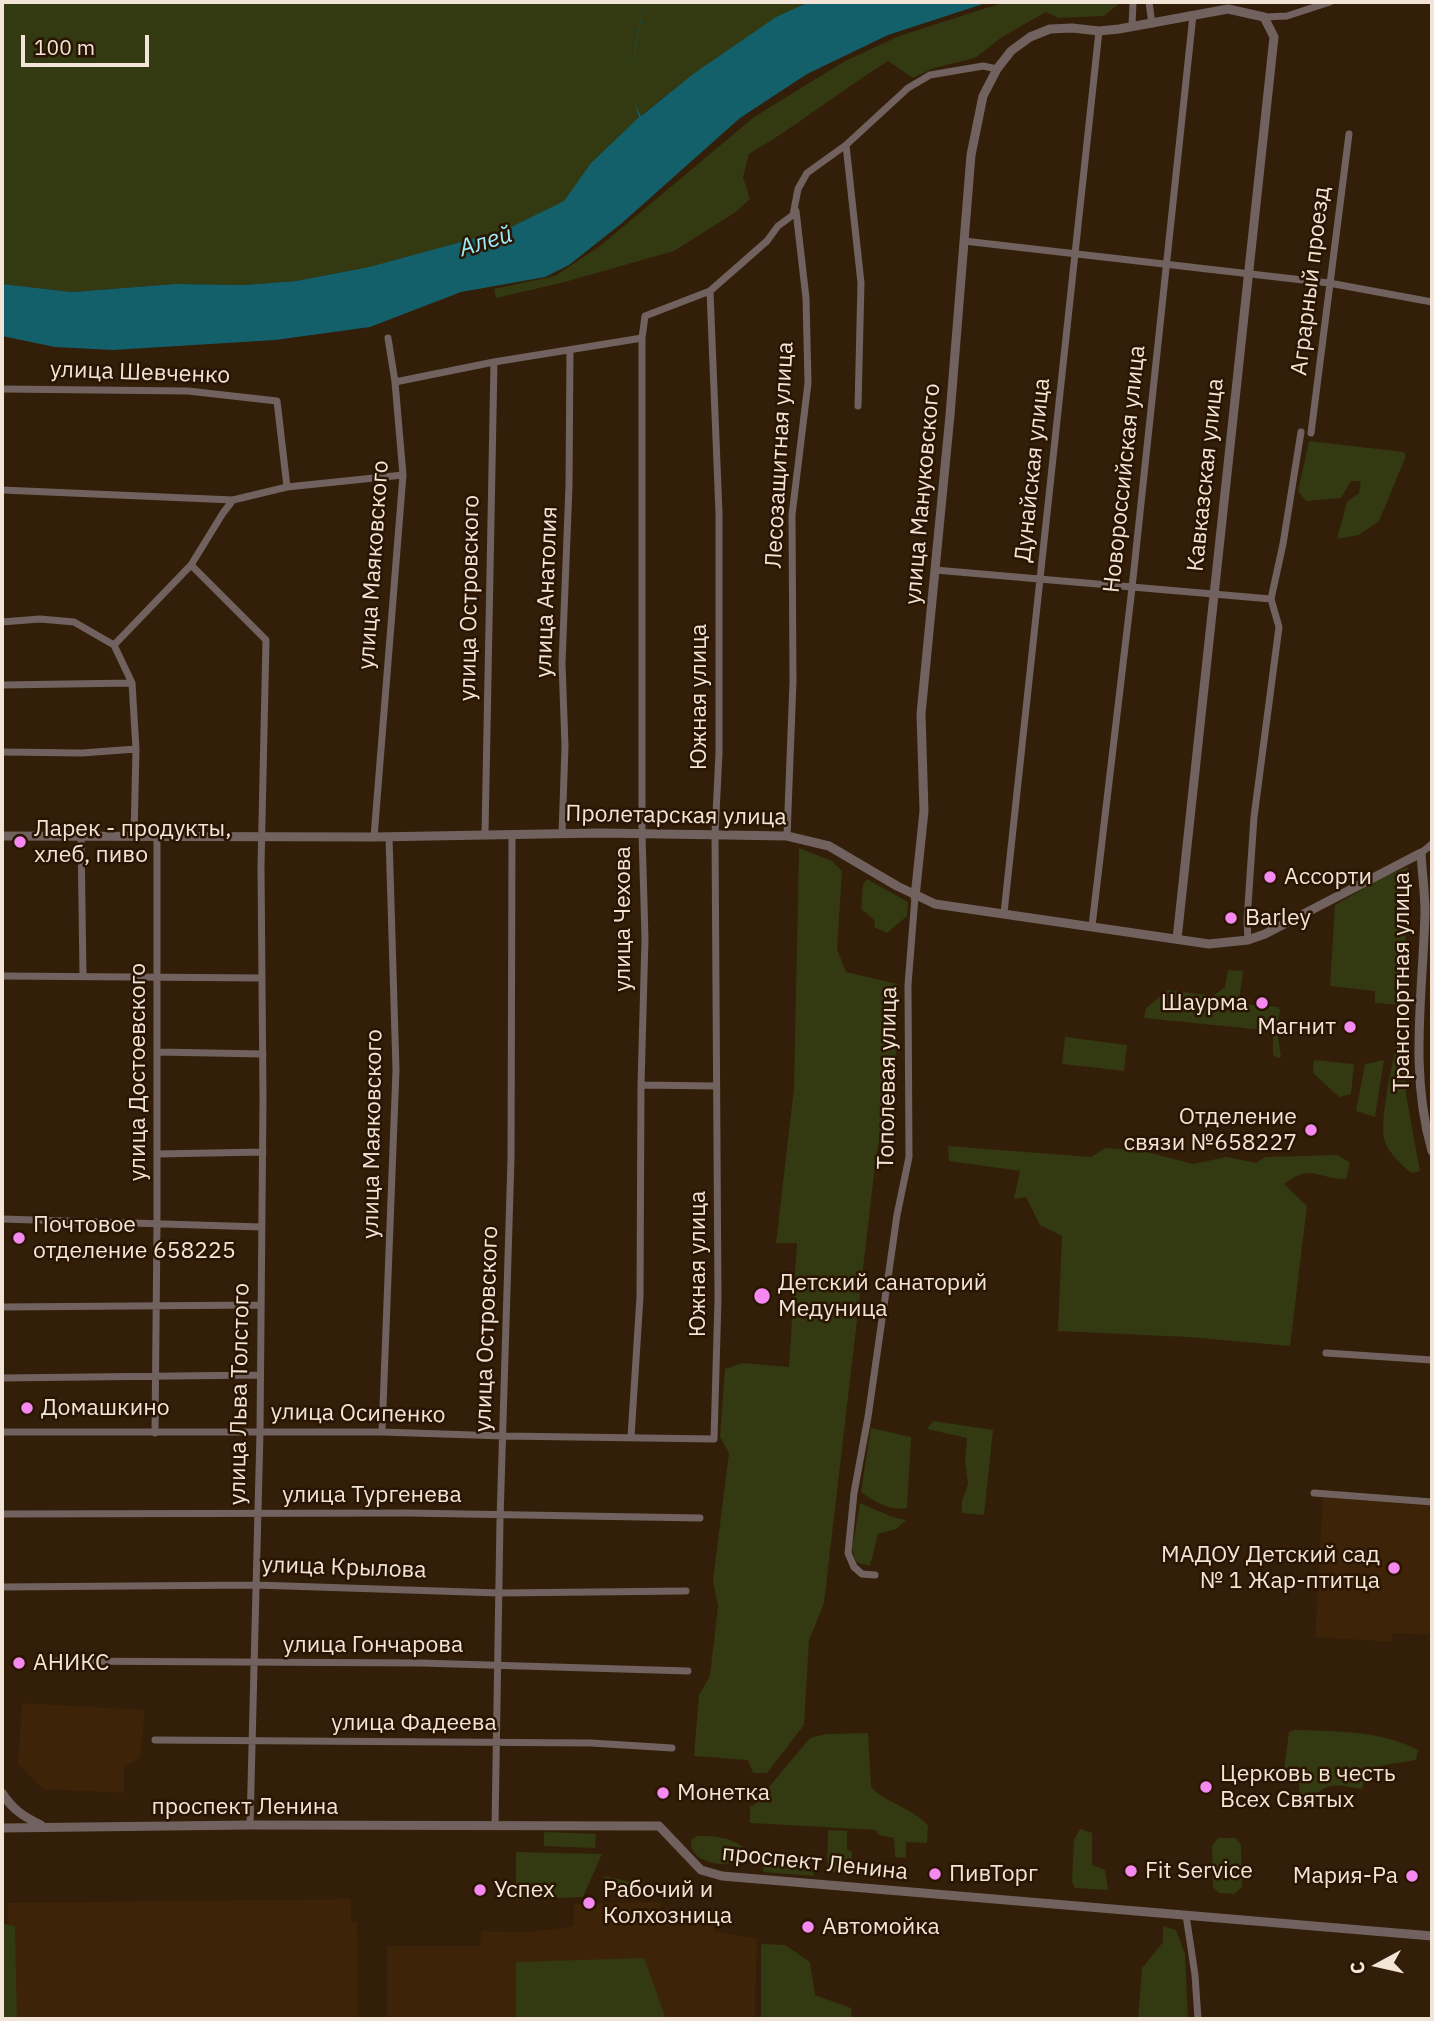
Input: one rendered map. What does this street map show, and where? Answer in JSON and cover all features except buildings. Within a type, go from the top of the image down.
[{"type":"street","points":[[1132,2],[1132,26]]},
{"type":"street","points":[[1149,2],[1152,24]]},
{"type":"street","points":[[1264,17],[1287,16],[1329,2]]},
{"type":"street","name":"улица Мануковского","points":[[915,897],[924,811],[921,714],[971,155],[983,96],[997,69],[1011,51],[1030,37],[1050,29],[1072,27],[1099,31],[1228,9],[1264,17]]},
{"type":"street","name":"Новороссийская улица","points":[[1092,926],[1132,588],[1193,15]]},
{"type":"street","name":"Кавказская улица","points":[[1177,939],[1272,61],[1274,37],[1264,17]]},
{"type":"street","name":"Дунайская улица","points":[[1004,913],[1099,31]]},
{"type":"street","points":[[710,291],[793,215],[798,189],[807,173],[846,145],[908,88],[930,75],[983,66],[997,69]]},
{"type":"street","name":"Аграрный проезд","points":[[1311,433],[1349,134]]},
{"type":"street","points":[[846,145],[861,283],[858,405]]},
{"type":"street","name":"Лесозащитная улица","points":[[787,836],[793,682],[792,515],[808,383],[806,298],[795,204]]},
{"type":"street","points":[[964,241],[1329,283],[1432,302]]},
{"type":"street","name":"улица Чехова","points":[[631,1437],[639,1297],[640,1085],[645,939],[642,834],[642,338],[645,316],[710,291]]},
{"type":"street","name":"Южная улица","points":[[710,291],[719,513],[719,752],[715,834],[718,1299],[714,1439]]},
{"type":"street","name":"улица Маяковского","points":[[374,837],[403,475],[395,382],[388,338]]},
{"type":"street","points":[[395,382],[495,362],[642,338]]},
{"type":"street","name":"улица Анатолия","points":[[562,834],[565,746],[562,663],[569,486],[570,351]]},
{"type":"street","name":"улица Островского","points":[[485,834],[495,362]]},
{"type":"street","name":"улица Шевченко","points":[[2,389],[188,391],[277,401],[287,487]]},
{"type":"street","points":[[1248,940],[1254,817],[1279,626],[1271,599],[1301,432]]},
{"type":"street","points":[[2,490],[233,500],[287,487],[403,475]]},
{"type":"street","points":[[114,645],[191,565],[233,500]]},
{"type":"street","name":"улица Льва Толстого","points":[[191,565],[266,640],[261,866],[263,1153],[260,1433],[250,1825]]},
{"type":"street","points":[[935,570],[1271,599]]},
{"type":"street","points":[[2,622],[40,619],[74,622],[114,645],[132,683],[136,749],[134,836]]},
{"type":"street","points":[[2,685],[132,683]]},
{"type":"street","points":[[2,752],[136,749]]},
{"type":"street","name":"улица Островского","points":[[495,1826],[500,1515],[511,1159],[512,834]]},
{"type":"street","name":"Пролетарская улица","points":[[2,836],[787,836],[829,846],[915,897],[935,904],[1209,944],[1248,940],[1265,934],[1432,845]]},
{"type":"street","points":[[81,836],[83,976]]},
{"type":"street","name":"улица Достоевского","points":[[155,1433],[157,837]]},
{"type":"street","name":"улица Маяковского","points":[[382,1432],[396,1070],[389,837]]},
{"type":"street","name":"Транспортная улица","points":[[1421,853],[1425,910],[1418,1037],[1422,1102],[1432,1151]]},
{"type":"street","name":"Тополевая улица","points":[[875,1575],[862,1574],[854,1567],[848,1553],[854,1493],[868,1417],[897,1215],[909,1157],[908,985],[915,897]]},
{"type":"street","points":[[2,976],[262,978]]},
{"type":"street","points":[[158,1052],[263,1054]]},
{"type":"street","points":[[640,1085],[715,1086]]},
{"type":"street","points":[[157,1154],[263,1153]]},
{"type":"street","points":[[2,1219],[262,1227]]},
{"type":"street","points":[[2,1307],[261,1305]]},
{"type":"street","points":[[1326,1353],[1432,1360]]},
{"type":"street","points":[[2,1378],[260,1375]]},
{"type":"street","name":"улица Осипенко","points":[[2,1432],[382,1432],[714,1439]]},
{"type":"street","points":[[1314,1493],[1432,1502]]},
{"type":"street","name":"улица Тургенева","points":[[2,1514],[700,1518]]},
{"type":"street","name":"улица Крылова","points":[[2,1587],[256,1585],[499,1593],[686,1591]]},
{"type":"street","name":"улица Гончарова","points":[[57,1661],[498,1665],[688,1671]]},
{"type":"street","name":"улица Фадеева","points":[[155,1740],[428,1744],[591,1743],[672,1748]]},
{"type":"street","points":[[2,1793],[8,1803],[24,1817],[46,1827]]},
{"type":"street","name":"проспект Ленина","points":[[2,1828],[250,1825],[659,1826],[701,1870],[722,1876],[1432,1936]]},
{"type":"street","points":[[1186,1915],[1198,2019]]},
{"type":"shaded area","points":[[1323,1497],[1432,1506],[1432,1635],[1393,1633],[1392,1642],[1315,1637]]},
{"type":"shaded area","points":[[22,1703],[145,1710],[140,1758],[124,1767],[124,1793],[43,1789],[18,1764]]},
{"type":"shaded area","points":[[351,1899],[351,1921],[357,1922],[358,2019],[10,2019],[8,1903]]},
{"type":"shaded area","points":[[661,1903],[662,1909],[714,1909],[714,1931],[757,1939],[755,2019],[387,2019],[387,1946],[480,1946],[481,1931],[530,1932],[574,1926],[574,1904]]},
{"type":"green space","points":[[2,2],[809,2],[776,18],[693,74],[639,117],[591,163],[565,201],[505,230],[369,267],[296,281],[243,285],[175,284],[72,292],[2,284]]},
{"type":"green space","points":[[1005,2],[1121,2],[1104,16],[1058,18],[1046,12],[1002,37],[975,58],[934,68],[913,78],[888,61],[749,154],[743,177],[750,199],[736,212],[674,251],[496,298],[494,289],[555,276],[600,246],[754,117],[845,61],[899,36]]},
{"type":"green space","points":[[1309,441],[1404,452],[1406,456],[1379,521],[1359,535],[1337,539],[1347,502],[1359,493],[1361,481],[1351,481],[1341,498],[1306,501],[1298,491]]},
{"type":"green space","points":[[799,848],[832,861],[842,871],[837,949],[846,972],[897,984],[898,998],[884,1012],[884,1031],[897,1034],[896,1060],[876,1157],[824,1603],[809,1641],[804,1725],[767,1773],[753,1773],[748,1760],[694,1756],[699,1695],[710,1676],[718,1606],[713,1580],[729,1453],[720,1437],[725,1369],[742,1363],[789,1367],[797,1243],[776,1243],[794,1088]]},
{"type":"green space","points":[[1408,867],[1403,1005],[1375,1003],[1375,991],[1330,986],[1335,905],[1381,878]]},
{"type":"green space","points":[[867,879],[908,902],[907,916],[887,933],[874,927],[875,921],[861,909],[863,885]]},
{"type":"green space","points":[[1228,970],[1243,971],[1239,1001],[1241,1004],[1278,1007],[1280,1010],[1277,1029],[1281,1057],[1273,1055],[1273,1031],[1144,1018],[1146,1008],[1168,990],[1213,996],[1225,987]]},
{"type":"green space","points":[[1065,1037],[1127,1045],[1124,1071],[1062,1064]]},
{"type":"green space","points":[[1403,1044],[1406,1094],[1420,1171],[1411,1173],[1388,1148],[1383,1130],[1396,1045]]},
{"type":"green space","points":[[1314,1060],[1354,1064],[1351,1094],[1339,1097],[1313,1073]]},
{"type":"green space","points":[[1384,1060],[1375,1117],[1356,1111],[1365,1064]]},
{"type":"green space","points":[[948,1146],[1091,1157],[1105,1148],[1139,1150],[1193,1164],[1226,1157],[1256,1163],[1265,1157],[1338,1155],[1350,1163],[1346,1179],[1309,1173],[1284,1184],[1307,1206],[1290,1346],[1188,1337],[1058,1331],[1062,1236],[1040,1225],[1026,1197],[1014,1199],[1020,1171],[949,1161]]},
{"type":"green space","points":[[933,1421],[993,1430],[984,1515],[962,1513],[962,1501],[968,1484],[965,1461],[967,1438],[927,1429]]},
{"type":"green space","points":[[871,1428],[911,1437],[907,1508],[882,1505],[861,1492]]},
{"type":"green space","points":[[860,1503],[906,1520],[896,1529],[878,1534],[870,1566],[856,1562],[852,1549]]},
{"type":"green space","points":[[1289,1732],[1358,1733],[1390,1739],[1418,1750],[1416,1760],[1375,1769],[1369,1773],[1362,1789],[1329,1786],[1313,1798],[1300,1797],[1298,1772],[1284,1770]]},
{"type":"green space","points":[[868,1733],[871,1786],[882,1796],[922,1819],[928,1826],[927,1843],[906,1842],[906,1858],[895,1857],[894,1838],[879,1835],[876,1830],[750,1823],[750,1806],[754,1805],[810,1738],[826,1734]]},
{"type":"green space","points":[[1080,1829],[1092,1833],[1092,1865],[1105,1870],[1108,1890],[1075,1888],[1072,1882],[1074,1840]]},
{"type":"green space","points":[[828,1830],[847,1831],[847,1850],[852,1851],[851,1873],[827,1872]]},
{"type":"green space","points":[[544,1832],[596,1834],[595,1848],[544,1846]]},
{"type":"green space","points":[[698,1836],[732,1841],[742,1846],[741,1855],[736,1861],[727,1864],[706,1861],[697,1856],[692,1848],[692,1839]]},
{"type":"green space","points":[[1218,1838],[1236,1838],[1241,1845],[1242,1887],[1234,1894],[1219,1893],[1213,1887],[1212,1846]]},
{"type":"green space","points":[[516,1852],[602,1854],[583,1897],[516,1900]]},
{"type":"green space","points":[[764,1859],[813,1870],[814,1876],[763,1872]]},
{"type":"green space","points":[[604,1876],[644,1885],[644,1893],[607,1893]]},
{"type":"green space","points":[[4,1924],[15,1926],[17,2019],[4,2019]]},
{"type":"green space","points":[[1163,1926],[1176,1930],[1185,1954],[1188,2019],[1138,2019],[1142,1968],[1163,1942]]},
{"type":"green space","points":[[761,1944],[785,1945],[810,1962],[815,1995],[851,2008],[852,2019],[761,2019]]},
{"type":"green space","points":[[644,1958],[666,2019],[516,2019],[516,1962]]},
{"type":"water","name":"Алей","points":[[809,2],[989,2],[888,35],[807,74],[740,118],[622,223],[569,265],[545,277],[461,292],[370,327],[275,340],[113,350],[55,347],[2,336],[2,284],[72,292],[175,284],[243,285],[296,281],[369,267],[505,230],[564,201],[591,163],[639,117],[635,103],[634,95],[641,116],[693,74],[776,17]]},
{"type":"place","name":"Ларек - продукты, хлеб, пиво","points":[[20,842]]},
{"type":"place","name":"Ассорти","points":[[1270,877]]},
{"type":"place","name":"Barley","points":[[1231,918]]},
{"type":"place","name":"Шаурма","points":[[1262,1003]]},
{"type":"place","name":"Магнит","points":[[1350,1027]]},
{"type":"place","name":"Отделение связи №658227","points":[[1311,1130]]},
{"type":"place","name":"Почтовое отделение 658225","points":[[19,1238]]},
{"type":"place","name":"Детский санаторий Медуница","points":[[762,1296]]},
{"type":"place","name":"Домашкино","points":[[27,1408]]},
{"type":"place","name":"МАДОУ Детский сад № 1 Жар-птитца","points":[[1394,1568]]},
{"type":"place","name":"АНИКС","points":[[19,1663]]},
{"type":"place","name":"Церковь в честь Всех Святых","points":[[1206,1787]]},
{"type":"place","name":"Монетка","points":[[663,1793]]},
{"type":"place","name":"Fit Service","points":[[1131,1871]]},
{"type":"place","name":"ПивТорг","points":[[935,1874]]},
{"type":"place","name":"Мария-Ра","points":[[1412,1876]]},
{"type":"place","name":"Успех","points":[[480,1890]]},
{"type":"place","name":"Рабочий и Колхозница","points":[[589,1903]]},
{"type":"place","name":"Автомойка","points":[[808,1927]]}]
